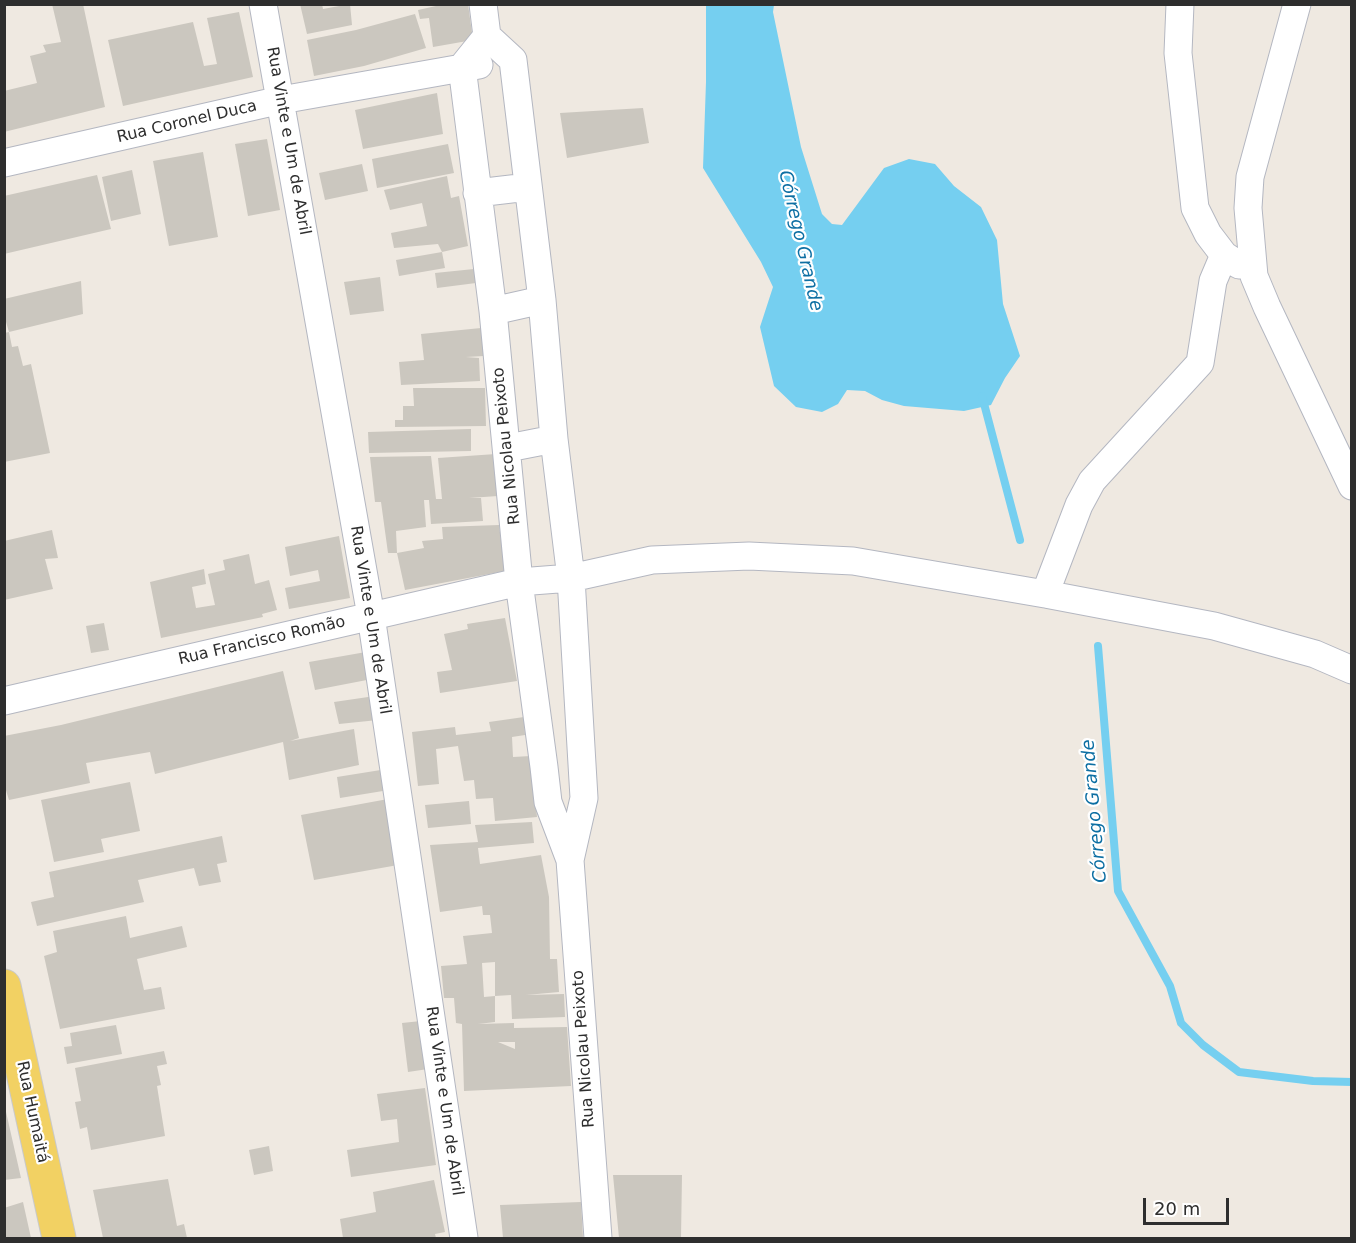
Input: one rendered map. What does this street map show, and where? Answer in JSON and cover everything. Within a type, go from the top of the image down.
[{"type":"main road","name":"Rua Humaitá","points":[[4,986],[59,1239]]},
{"type":"street","name":"Rua Vinte e Um de Abril","points":[[263,4],[371,616],[464,1239]]},
{"type":"street","points":[[483,4],[487,36],[513,60]]},
{"type":"street","points":[[1180,4],[1178,53],[1195,208],[1208,234],[1224,255],[1254,276]]},
{"type":"street","points":[[1297,4],[1250,177],[1248,208],[1254,276],[1352,486]]},
{"type":"street","points":[[462,67],[487,36]]},
{"type":"street","name":"Rua Coronel Duca","points":[[4,164],[281,100],[513,60]]},
{"type":"street","name":"Rua Nicolau Peixoto","points":[[513,60],[542,300],[554,439],[571,578],[584,798],[570,860]]},
{"type":"street","name":"Rua Nicolau Peixoto","points":[[462,67],[493,310],[508,448],[519,582],[548,802],[570,860],[598,1239]]},
{"type":"street","points":[[477,193],[528,188]]},
{"type":"street","points":[[1045,594],[1079,505],[1092,481],[1200,363],[1213,280],[1224,255]]},
{"type":"street","points":[[493,310],[542,300]]},
{"type":"street","points":[[508,448],[554,439]]},
{"type":"street","name":"Rua Francisco Romão","points":[[4,701],[519,582],[571,578],[652,560],[749,556],[853,561],[1045,594],[1214,626],[1315,654],[1352,670]]},
{"type":"water","points":[[706,5],[774,5],[773,12],[801,147],[822,214],[832,224],[842,225],[884,168],[909,159],[935,164],[954,186],[981,207],[997,240],[1003,304],[1020,356],[991,405],[964,411],[904,406],[882,400],[865,391],[847,390],[838,404],[822,412],[796,407],[774,386],[760,327],[773,287],[761,262],[703,168]]},
{"type":"building","points":[[52,4],[83,4],[105,107],[4,132],[4,91],[37,83],[30,56],[46,52],[43,45],[61,42]]},
{"type":"building","points":[[300,4],[322,4],[323,9],[350,4],[352,25],[307,34]]},
{"type":"building","points":[[445,4],[468,4],[473,40],[433,47],[429,18],[420,19],[418,10]]},
{"type":"building","points":[[239,12],[253,77],[123,106],[108,40],[193,22],[204,66],[217,64],[207,18]]},
{"type":"building","points":[[415,14],[426,48],[364,66],[314,76],[307,40]]},
{"type":"building","points":[[437,93],[443,134],[363,149],[355,110]]},
{"type":"building","points":[[643,108],[649,143],[567,158],[560,113]]},
{"type":"building","points":[[267,139],[280,210],[248,216],[235,144]]},
{"type":"building","points":[[448,144],[454,173],[377,188],[372,159]]},
{"type":"building","points":[[203,152],[218,237],[169,246],[153,161]]},
{"type":"building","points":[[362,164],[368,191],[325,200],[319,173]]},
{"type":"building","points":[[132,170],[141,214],[111,221],[102,177]]},
{"type":"building","points":[[97,175],[111,229],[4,254],[4,196]]},
{"type":"building","points":[[447,176],[451,198],[459,196],[468,246],[442,252],[438,244],[394,248],[391,233],[427,226],[422,203],[390,210],[384,190]]},
{"type":"building","points":[[442,252],[445,268],[399,276],[396,260]]},
{"type":"building","points":[[474,269],[476,283],[437,288],[435,273]]},
{"type":"building","points":[[380,277],[384,311],[350,315],[344,282]]},
{"type":"building","points":[[81,281],[83,314],[9,332],[4,315],[4,299]]},
{"type":"building","points":[[481,328],[484,356],[466,357],[479,358],[480,381],[401,385],[399,362],[424,360],[421,334]]},
{"type":"building","points":[[9,332],[12,347],[18,346],[23,366],[31,364],[50,453],[4,462],[4,333]]},
{"type":"building","points":[[413,388],[485,388],[486,426],[395,427],[395,420],[403,420],[403,406],[414,406]]},
{"type":"building","points":[[471,429],[471,451],[369,453],[368,432]]},
{"type":"building","points":[[496,454],[498,496],[469,498],[481,498],[483,521],[431,524],[429,500],[424,500],[426,527],[396,531],[397,553],[388,553],[381,502],[375,502],[370,457],[431,456],[436,499],[442,499],[438,458]]},
{"type":"building","points":[[499,525],[505,571],[405,590],[397,553],[424,548],[422,541],[443,539],[442,527]]},
{"type":"building","points":[[52,530],[58,558],[45,559],[53,589],[4,600],[4,541]]},
{"type":"building","points":[[339,536],[350,598],[289,609],[285,588],[320,581],[318,570],[290,576],[285,547]]},
{"type":"building","points":[[249,554],[255,584],[269,580],[277,610],[262,614],[263,617],[161,638],[150,582],[204,569],[206,584],[192,587],[196,608],[215,605],[208,574],[225,570],[223,560]]},
{"type":"building","points":[[505,618],[517,681],[440,693],[437,672],[452,670],[444,634],[468,629],[467,624]]},
{"type":"building","points":[[104,623],[109,650],[91,653],[86,626]]},
{"type":"building","points":[[366,652],[372,679],[315,690],[309,662]]},
{"type":"building","points":[[283,671],[299,738],[290,741],[354,729],[359,765],[289,780],[283,742],[155,774],[150,752],[86,763],[90,783],[9,800],[4,784],[4,736],[61,725]]},
{"type":"building","points":[[375,696],[378,720],[339,724],[334,702]]},
{"type":"building","points":[[524,717],[525,735],[512,737],[513,757],[531,756],[537,817],[495,821],[493,798],[476,799],[474,780],[464,781],[458,746],[436,749],[439,784],[418,786],[412,732],[455,727],[456,735],[491,731],[489,722]]},
{"type":"building","points":[[387,769],[389,790],[340,798],[337,777]]},
{"type":"building","points":[[130,782],[140,831],[101,839],[104,852],[54,862],[41,800]]},
{"type":"building","points":[[388,799],[398,865],[314,880],[301,815]]},
{"type":"building","points":[[469,801],[471,824],[428,828],[425,805]]},
{"type":"building","points":[[532,822],[534,843],[478,848],[480,864],[541,855],[549,897],[550,959],[557,959],[559,992],[526,995],[564,994],[565,1017],[512,1019],[511,995],[495,996],[495,1022],[478,1024],[514,1023],[514,1028],[567,1027],[571,1086],[464,1091],[462,1024],[456,1023],[454,998],[444,998],[441,966],[467,964],[463,936],[492,933],[490,915],[483,915],[482,906],[440,912],[430,845],[478,842],[475,825]],"holes":[[[495,962],[495,996],[484,997],[482,963]],[[498,1042],[515,1042],[515,1049]]]},
{"type":"building","points":[[222,836],[227,862],[217,864],[221,882],[199,886],[194,868],[138,880],[144,902],[37,926],[31,902],[54,897],[49,872]]},
{"type":"building","points":[[126,916],[130,938],[182,926],[187,947],[137,959],[144,990],[161,987],[165,1009],[60,1029],[44,956],[57,952],[53,931]]},
{"type":"building","points":[[421,1021],[428,1069],[408,1072],[402,1023]]},
{"type":"building","points":[[116,1025],[122,1054],[67,1064],[64,1047],[72,1046],[70,1033]]},
{"type":"building","points":[[164,1051],[167,1064],[157,1066],[161,1085],[157,1086],[165,1136],[91,1150],[87,1127],[80,1129],[75,1102],[81,1101],[75,1068]]},
{"type":"building","points":[[425,1088],[436,1165],[351,1177],[347,1150],[399,1142],[397,1119],[381,1121],[377,1094]]},
{"type":"building","points":[[4,1103],[21,1178],[4,1180]]},
{"type":"building","points":[[269,1146],[273,1171],[254,1175],[249,1150]]},
{"type":"building","points":[[613,1175],[682,1175],[681,1238],[619,1238]]},
{"type":"building","points":[[168,1179],[177,1226],[184,1224],[187,1238],[103,1238],[93,1190]]},
{"type":"building","points":[[434,1180],[445,1232],[435,1234],[436,1238],[343,1238],[340,1219],[376,1212],[373,1192]]},
{"type":"building","points":[[23,1202],[31,1238],[4,1238],[4,1208]]},
{"type":"building","points":[[581,1202],[583,1238],[503,1238],[500,1205]]},
{"type":"waterway","name":"Córrego Grande","points":[[982,396],[1020,540]]},
{"type":"waterway","name":"Córrego Grande","points":[[1098,646],[1118,891],[1170,986],[1181,1023],[1203,1045],[1239,1072],[1313,1081],[1352,1082]]}]
